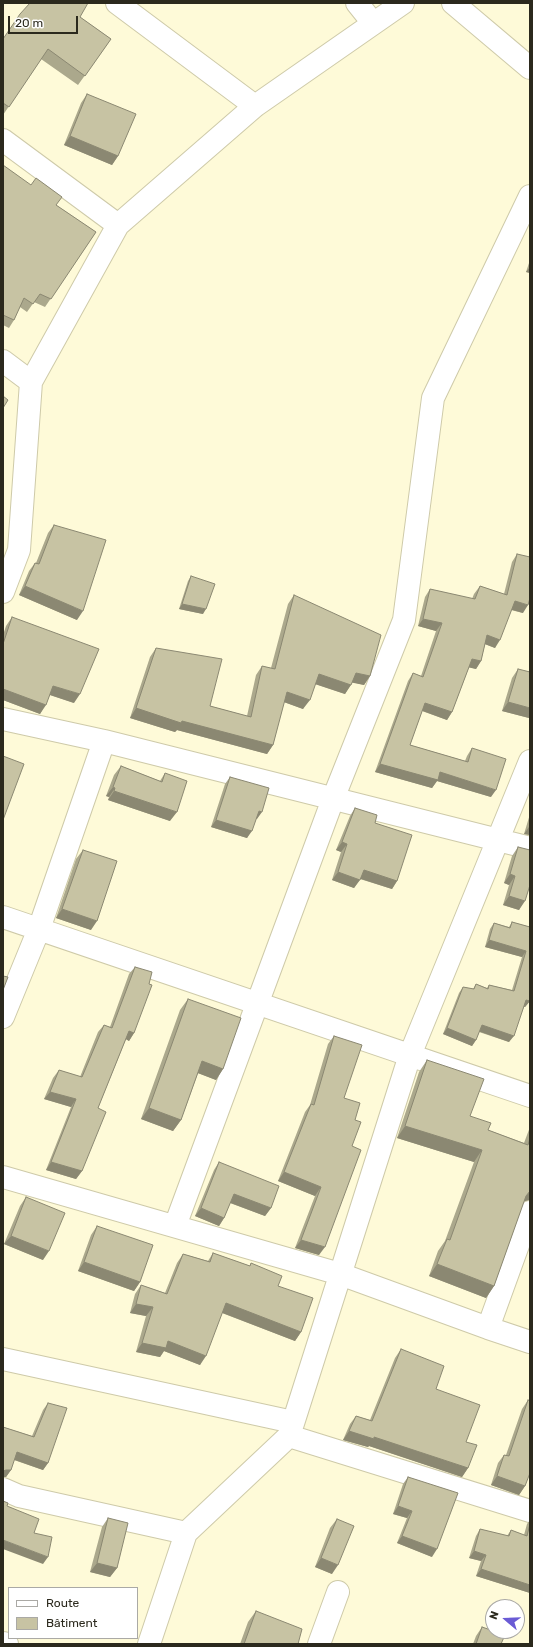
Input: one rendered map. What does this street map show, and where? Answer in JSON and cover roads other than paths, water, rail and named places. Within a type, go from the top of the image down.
[{"type":"street","points":[[117,3],[255,106]]},
{"type":"street","points":[[357,3],[373,23]]},
{"type":"street","points":[[3,592],[11,544],[31,382],[118,225],[255,106],[403,3]]},
{"type":"street","points":[[453,3],[530,68]]},
{"type":"street","points":[[3,140],[118,225]]},
{"type":"street","points":[[175,1226],[333,798],[404,620],[433,398],[530,196]]},
{"type":"street","points":[[3,361],[31,382]]},
{"type":"street","points":[[3,719],[104,741],[530,848]]},
{"type":"street","points":[[3,1017],[39,929],[104,741]]},
{"type":"street","points":[[149,1644],[186,1533],[291,1429],[410,1055],[530,761]]},
{"type":"street","points":[[3,917],[530,1096]]},
{"type":"street","points":[[3,1177],[340,1274],[530,1342]]},
{"type":"street","points":[[488,1328],[530,1212]]},
{"type":"street","points":[[3,1359],[291,1429],[530,1510]]},
{"type":"street","points":[[3,1489],[20,1496],[186,1533]]},
{"type":"street","points":[[319,1644],[338,1592]]},
{"type":"street","points":[[3,1643],[7,1644]]}]
